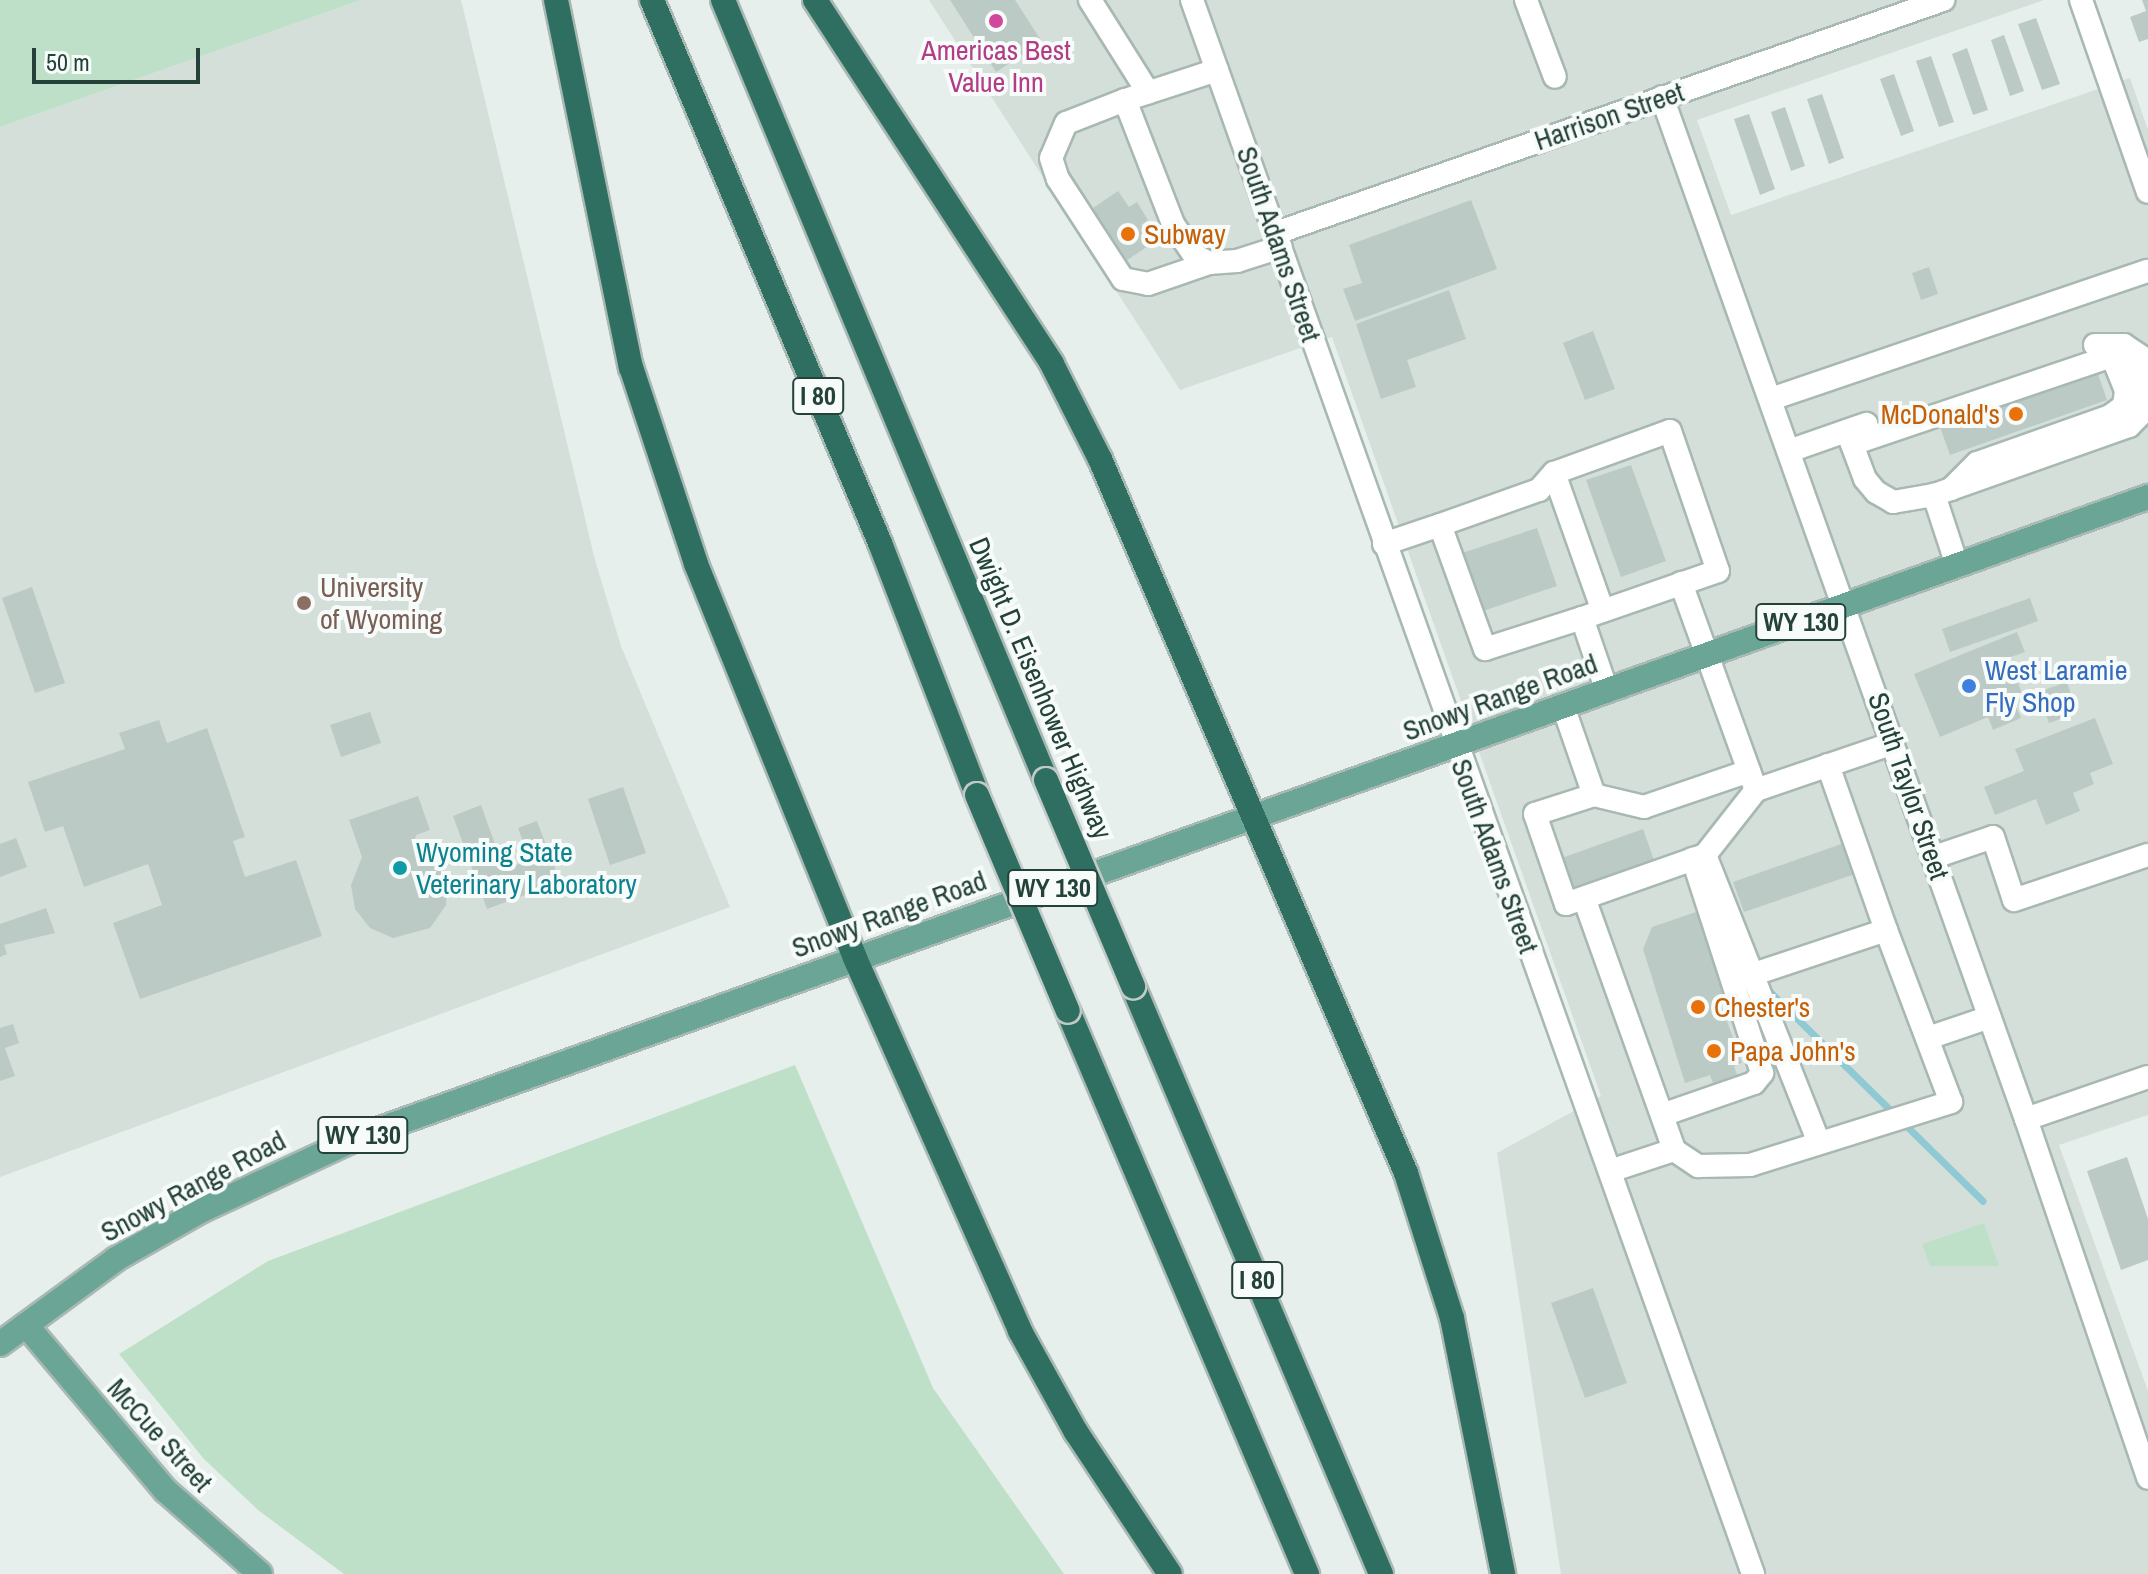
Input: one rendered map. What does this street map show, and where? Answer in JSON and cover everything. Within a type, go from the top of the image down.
[{"type":"highway","points":[[556,0],[631,367],[668,491],[855,958],[1020,1331],[1076,1432],[1170,1574]]},
{"type":"highway","name":"I 80","points":[[652,0],[880,543],[977,795],[1307,1574]]},
{"type":"highway","name":"Dwight D. Eisenhower Highway","points":[[723,0],[1046,780],[1381,1574]]},
{"type":"highway","points":[[815,0],[1052,364],[1100,459],[1406,1173],[1452,1318],[1503,1574]]},
{"type":"main road","name":"Snowy Range Road","points":[[0,1344],[116,1259],[283,1170],[436,1108],[2148,497]]},
{"type":"main road","name":"McCue Street","points":[[26,1325],[166,1491],[260,1574]]},
{"type":"street","points":[[1090,0],[1148,92]]},
{"type":"street","name":"South Adams Street","points":[[1192,0],[1454,745],[1753,1574]]},
{"type":"street","points":[[1526,0],[1555,77]]},
{"type":"street","name":"Harrison Street","points":[[1217,70],[1066,123],[1051,158],[1058,179],[1123,279],[1148,284],[1278,240],[1662,97],[1943,0]]},
{"type":"street","points":[[2081,0],[2148,192]]},
{"type":"street","name":"South Taylor Street","points":[[1662,97],[1934,857],[2148,1478]]},
{"type":"street","points":[[1125,100],[1173,224],[1194,255],[1209,263]]},
{"type":"street","points":[[1771,399],[2148,271]]},
{"type":"street","points":[[1849,437],[2107,341],[2124,345],[2148,361]]},
{"type":"street","points":[[1789,451],[1849,437],[2112,356],[2128,356],[2146,388],[2137,404],[1977,463],[1942,492]]},
{"type":"street","points":[[1849,437],[1865,479],[1893,502],[1942,492],[2129,426],[2148,407]]},
{"type":"street","points":[[1384,544],[1539,490],[1554,473],[1670,431],[1718,571],[1485,649],[1440,525]]},
{"type":"street","points":[[1554,473],[1593,614],[1607,691]]},
{"type":"street","points":[[1942,492],[1957,565]]},
{"type":"street","points":[[1681,583],[1752,780]]},
{"type":"street","points":[[1563,706],[1594,795]]},
{"type":"street","points":[[1752,780],[1699,857],[1566,904],[1535,814],[1594,795],[1644,807],[1752,780],[1828,765],[1893,743]]},
{"type":"street","points":[[1584,898],[1667,1131],[1698,1166],[1750,1165],[1951,1102],[1828,765]]},
{"type":"street","points":[[1934,857],[1993,837],[2014,900],[2148,855]]},
{"type":"street","points":[[1699,857],[1754,974],[1819,1143]]},
{"type":"street","points":[[1610,1171],[1667,1131],[1754,1083],[1762,1073],[1699,857]]},
{"type":"street","points":[[1754,974],[1886,930]]},
{"type":"street","points":[[1928,1038],[1990,1017]]},
{"type":"street","points":[[2026,1119],[2148,1077]]},
{"type":"shaded area","name":"University of Wyoming","points":[[361,0],[461,0],[595,560],[621,646],[730,907],[0,1177],[0,127]]},
{"type":"shaded area","points":[[929,0],[2044,0],[1697,120],[1731,215],[2130,78],[2148,130],[2148,1115],[2059,1145],[2148,1391],[2148,1574],[1561,1574],[1497,1153],[1601,1096],[1332,337],[1180,390]]},
{"type":"green space","points":[[0,0],[361,0],[0,127]]},
{"type":"green space","points":[[795,1065],[933,1388],[1064,1574],[344,1574],[258,1510],[204,1459],[119,1354],[268,1261]]},
{"type":"green space","points":[[1984,1223],[1999,1266],[1930,1266],[1922,1244]]},
{"type":"building","name":"Americas Best Value Inn","points":[[950,0],[1015,0],[1042,42],[996,72]]},
{"type":"building","points":[[2142,0],[2148,0],[2148,39],[2139,42],[2130,17],[2146,11]]},
{"type":"building","points":[[2036,18],[2060,84],[2042,90],[2018,24]]},
{"type":"building","points":[[2004,35],[2024,91],[2010,96],[1991,40]]},
{"type":"building","points":[[1967,48],[1988,110],[1973,115],[1952,54]]},
{"type":"building","points":[[1931,56],[1954,122],[1939,127],[1916,61]]},
{"type":"building","points":[[1894,74],[1914,131],[1901,136],[1880,79]]},
{"type":"building","points":[[1822,94],[1844,158],[1829,164],[1807,99]]},
{"type":"building","points":[[1785,107],[1805,166],[1791,171],[1771,112]]},
{"type":"building","points":[[1749,114],[1775,189],[1760,195],[1734,119]]},
{"type":"building","name":"Subway","points":[[1118,191],[1129,207],[1137,202],[1148,220],[1141,225],[1153,243],[1127,260],[1093,208]]},
{"type":"building","points":[[1471,200],[1497,269],[1355,321],[1343,289],[1362,283],[1349,245]]},
{"type":"building","points":[[1929,267],[1938,294],[1921,300],[1912,273]]},
{"type":"building","points":[[1449,290],[1466,339],[1407,360],[1416,387],[1381,399],[1356,324]]},
{"type":"building","points":[[1593,331],[1615,389],[1585,400],[1563,343]]},
{"type":"building","name":"McDonald's","points":[[2076,373],[2079,381],[2098,374],[2107,400],[1950,455],[1940,427],[1968,417],[1966,411]]},
{"type":"building","points":[[1631,465],[1666,561],[1621,577],[1586,480]]},
{"type":"building","points":[[1537,528],[1557,586],[1465,617],[1444,559]]},
{"type":"building","points":[[32,587],[65,683],[35,693],[2,598]]},
{"type":"building","points":[[2030,598],[2038,621],[1950,652],[1942,629]]},
{"type":"building","name":"West Laramie Fly Shop","points":[[2017,632],[2025,652],[2008,658],[2024,698],[2014,702],[2021,718],[1993,730],[1988,717],[1940,737],[1914,674]]},
{"type":"building","points":[[2067,682],[2077,713],[2049,723],[2038,692]]},
{"type":"building","points":[[370,712],[381,743],[341,757],[330,725]]},
{"type":"building","points":[[2095,718],[2113,764],[2090,773],[2094,784],[2073,793],[2080,811],[2046,825],[2036,799],[1995,815],[1984,787],[2024,771],[2015,749]]},
{"type":"building","points":[[159,720],[167,743],[207,728],[245,837],[233,841],[245,877],[296,860],[322,936],[140,999],[113,923],[162,905],[148,864],[84,887],[63,826],[45,832],[28,782],[125,749],[119,733]]},
{"type":"building","points":[[623,787],[646,853],[610,865],[588,799]]},
{"type":"building","name":"Wyoming State Veterinary Laboratory","points":[[418,796],[430,830],[416,835],[414,843],[441,864],[447,877],[446,905],[430,928],[393,938],[370,928],[355,909],[351,885],[362,857],[349,820]]},
{"type":"building","points":[[481,805],[504,869],[530,860],[518,828],[537,821],[560,882],[487,909],[453,816]]},
{"type":"building","points":[[1643,829],[1655,863],[1571,894],[1559,859]]},
{"type":"building","points":[[16,838],[27,867],[0,877],[0,844]]},
{"type":"building","points":[[1847,842],[1858,873],[1744,912],[1733,882]]},
{"type":"building","points":[[46,908],[55,933],[4,945],[7,954],[0,957],[0,924]]},
{"type":"building","points":[[1699,911],[1728,995],[1719,999],[1742,1063],[1734,1066],[1737,1075],[1713,1083],[1710,1075],[1685,1083],[1643,949],[1652,927]]},
{"type":"building","points":[[13,1024],[19,1043],[5,1048],[15,1076],[0,1081],[0,1028]]},
{"type":"building","points":[[2127,1157],[2148,1219],[2148,1260],[2121,1270],[2087,1171]]},
{"type":"building","points":[[1593,1288],[1627,1383],[1585,1398],[1551,1303]]},
{"type":"waterway","points":[[1765,987],[1983,1201]]},
{"type":"place","name":"Americas Best Value Inn","points":[[996,21]]},
{"type":"place","name":"Subway","points":[[1128,234]]},
{"type":"place","name":"McDonald's","points":[[2016,414]]},
{"type":"place","name":"University of Wyoming","points":[[304,603]]},
{"type":"place","name":"West Laramie Fly Shop","points":[[1969,686]]},
{"type":"place","name":"Wyoming State Veterinary Laboratory","points":[[400,868]]},
{"type":"place","name":"Chester's","points":[[1698,1007]]},
{"type":"place","name":"Papa John's","points":[[1714,1051]]}]
